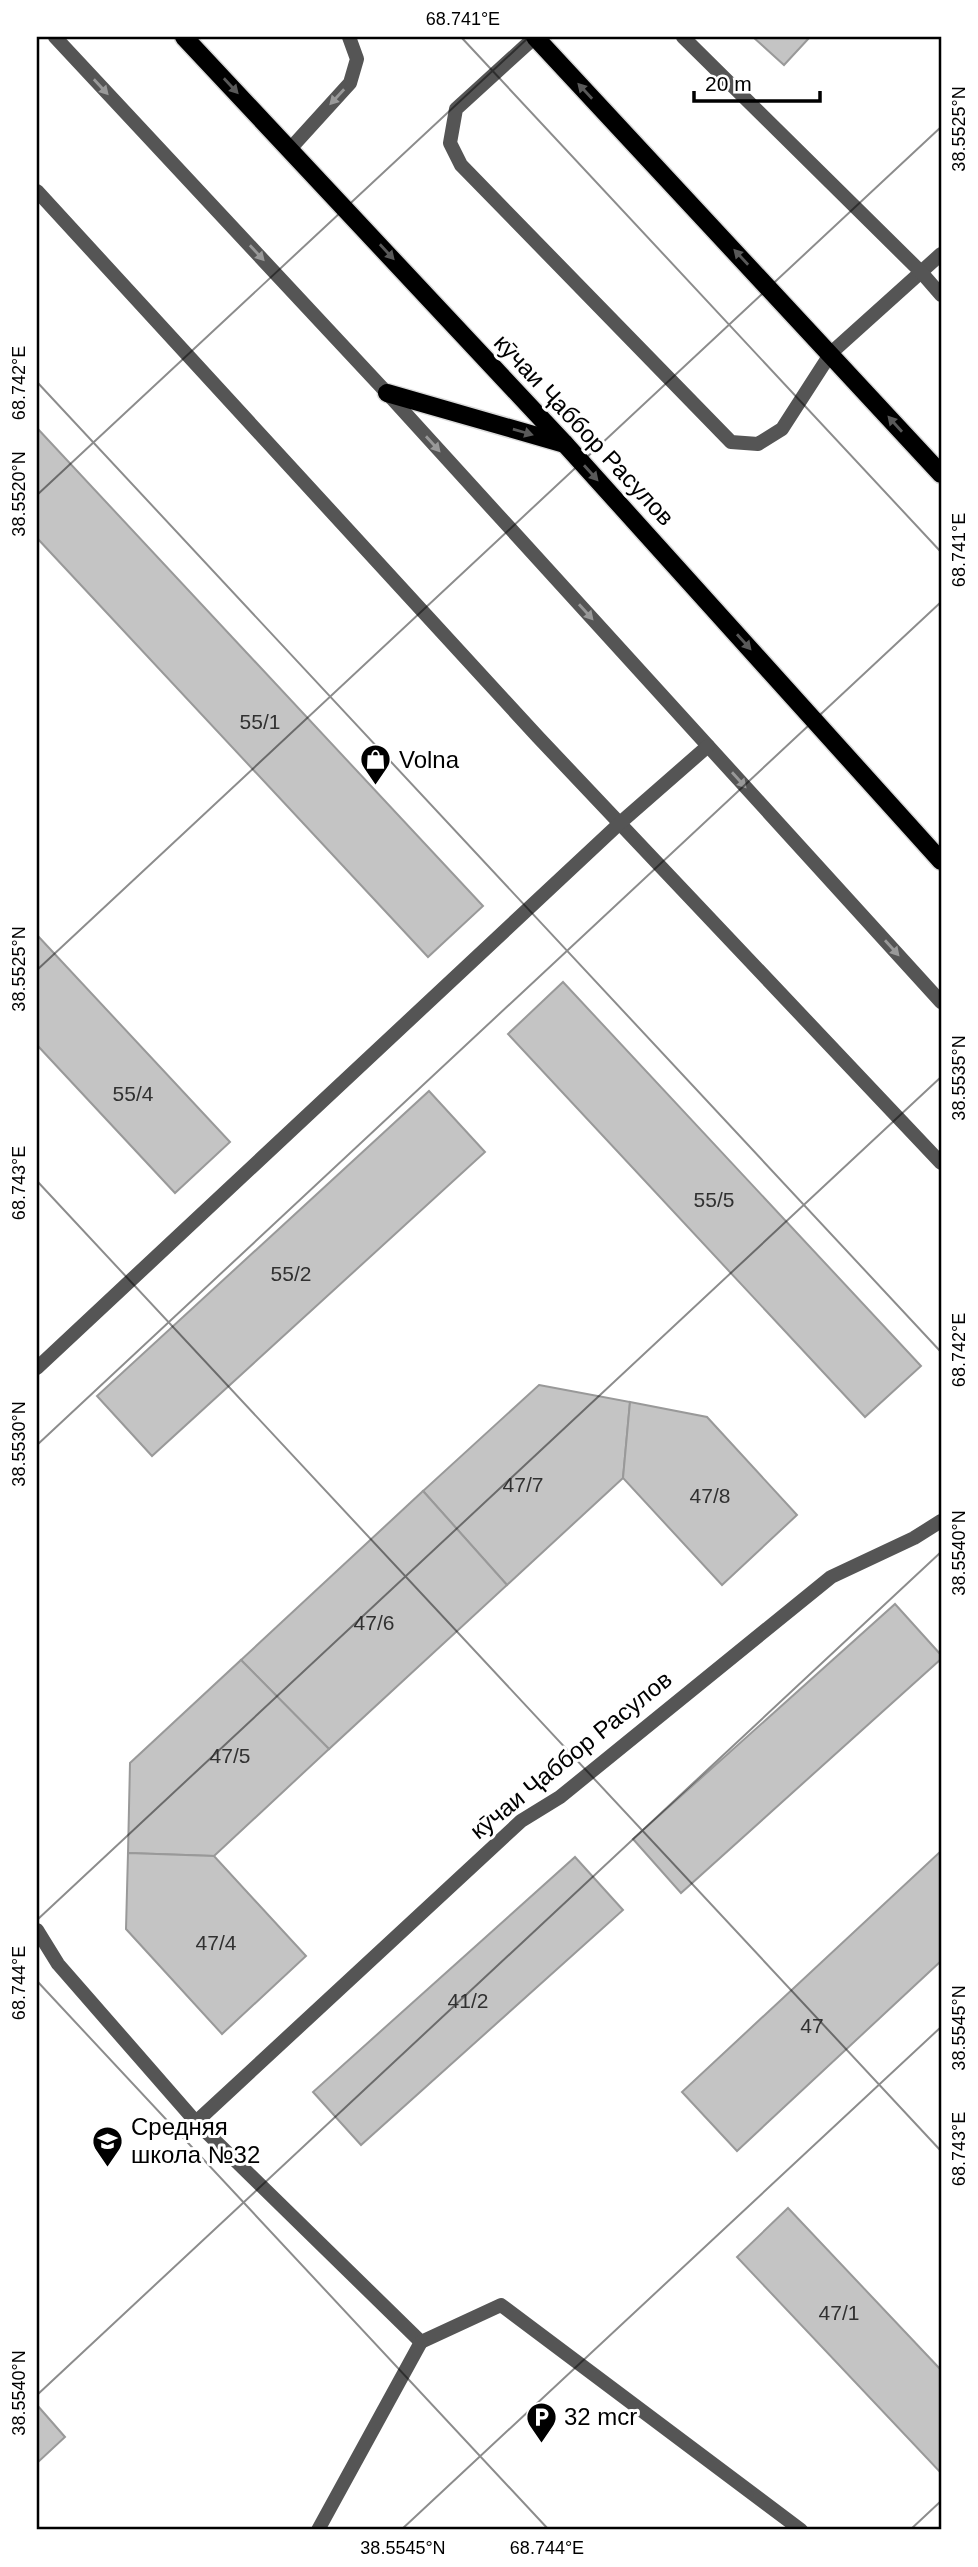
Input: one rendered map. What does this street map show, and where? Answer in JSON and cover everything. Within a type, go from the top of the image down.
[{"type":"main road","name":"кӯчаи Ҷаббор Расулов","points":[[184,37],[565,444],[941,861]]},
{"type":"main road","points":[[535,37],[941,474]]},
{"type":"main road","points":[[387,393],[565,444]]},
{"type":"street","points":[[55,37],[387,393],[941,1002]]},
{"type":"street","points":[[290,149],[350,83],[357,59],[349,37]]},
{"type":"street","points":[[535,37],[456,110],[450,143],[461,165],[731,442],[758,444],[782,429],[831,353],[941,254]]},
{"type":"street","points":[[683,37],[921,272],[941,295]]},
{"type":"street","points":[[37,191],[620,823],[941,1163]]},
{"type":"street","points":[[37,1368],[620,823],[708,746]]},
{"type":"street","name":"кӯчаи Ҷаббор Расулов","points":[[196,2122],[521,1821],[560,1797],[831,1577],[914,1538],[941,1521]]},
{"type":"street","points":[[37,1930],[58,1964],[196,2122],[421,2342]]},
{"type":"street","points":[[318,2530],[421,2342],[501,2305],[801,2530]]},
{"type":"building","points":[[753,37],[810,37],[784,65]]},
{"type":"building","points":[[37,428],[483,906],[428,957],[37,538]]},
{"type":"building","points":[[37,935],[230,1142],[175,1193],[37,1045]]},
{"type":"building","points":[[563,982],[921,1366],[865,1417],[508,1034]]},
{"type":"building","points":[[429,1091],[485,1152],[152,1456],[97,1396]]},
{"type":"building","points":[[539,1385],[630,1402],[623,1478],[507,1585],[423,1491]]},
{"type":"building","points":[[630,1402],[707,1417],[797,1515],[722,1585],[623,1478]]},
{"type":"building","points":[[423,1491],[507,1585],[329,1749],[241,1660]]},
{"type":"building","points":[[895,1604],[941,1655],[941,1659],[681,1893],[633,1839]]},
{"type":"building","points":[[241,1660],[329,1749],[214,1856],[128,1853],[130,1763]]},
{"type":"building","points":[[941,1851],[941,1961],[737,2151],[682,2092]]},
{"type":"building","points":[[128,1853],[214,1856],[306,1956],[222,2034],[126,1929]]},
{"type":"building","points":[[575,1857],[623,1910],[361,2145],[313,2092]]},
{"type":"building","points":[[788,2208],[941,2370],[941,2473],[737,2257]]},
{"type":"building","points":[[37,2405],[65,2437],[37,2463]]},
{"type":"place","name":"Volna","points":[[376,787]]},
{"type":"place","name":"Средняя школа №32","points":[[108,2168]]},
{"type":"place","name":"32 mcr","points":[[541,2444]]}]
